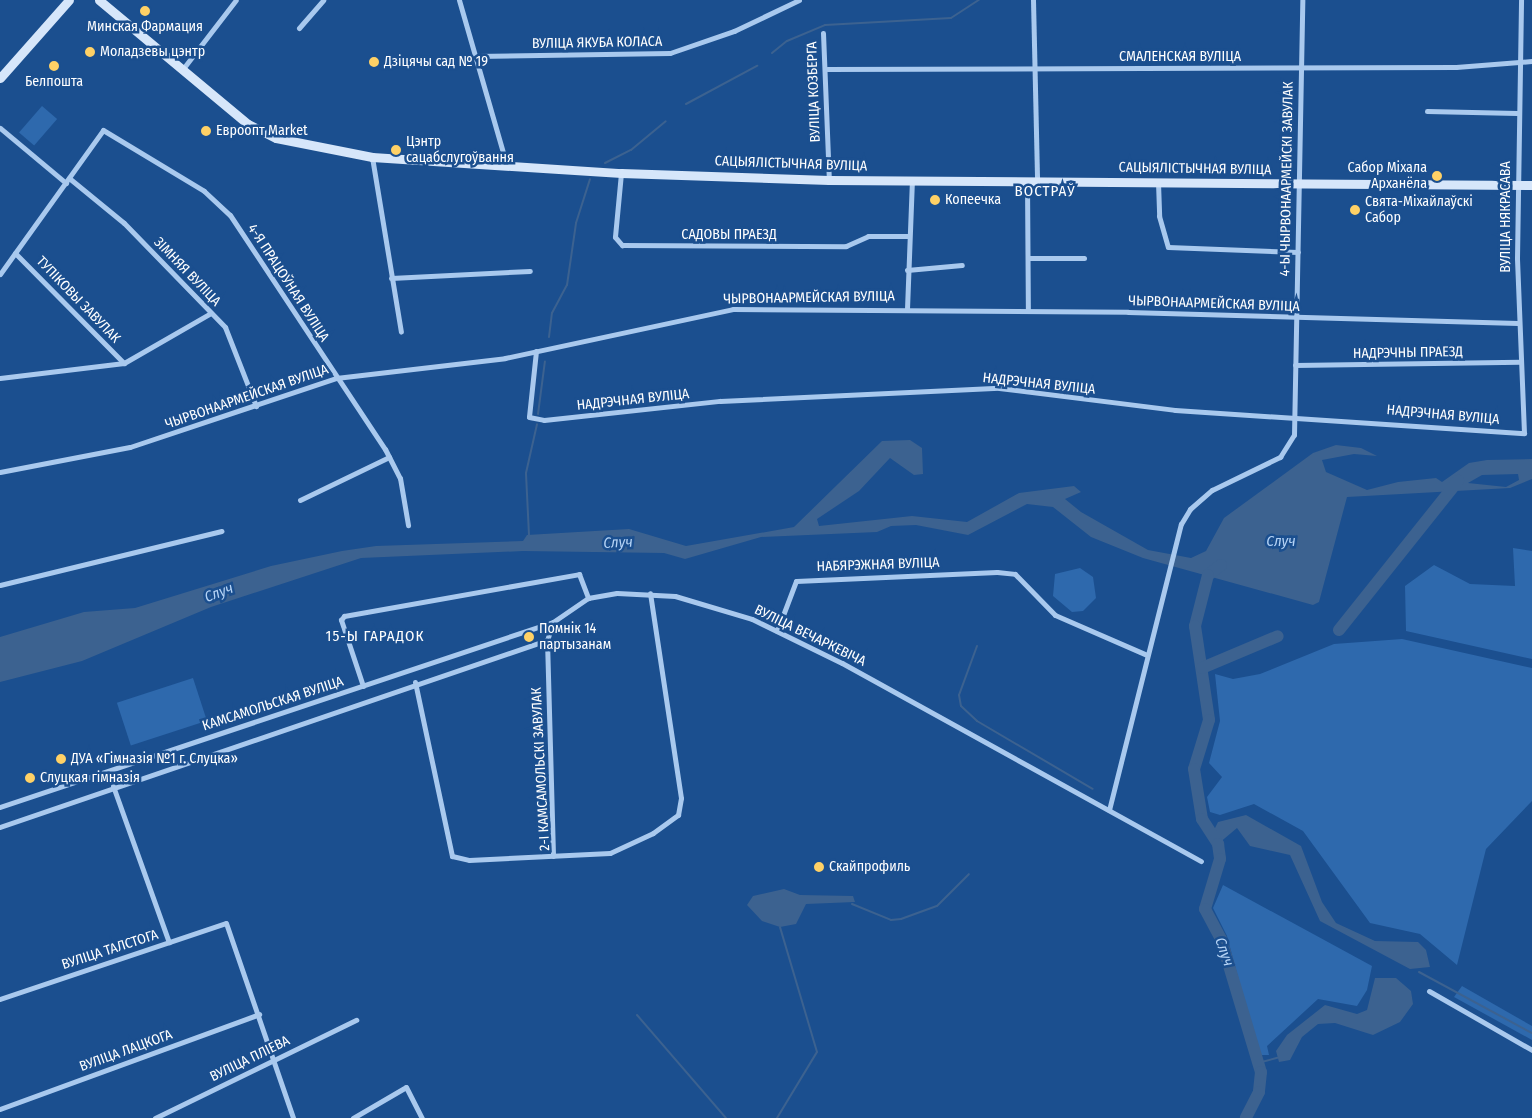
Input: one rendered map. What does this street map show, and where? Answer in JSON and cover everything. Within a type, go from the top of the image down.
[{"type":"main road","points":[[0,78],[69,0]]},
{"type":"main road","name":"САЦЫЯЛІСТЫЧНАЯ ВУЛІЦА","points":[[100,0],[232,113],[266,134],[372,157],[621,173],[829,180],[1532,184]]},
{"type":"street","points":[[182,70],[236,0]]},
{"type":"street","points":[[299,28],[323,0]]},
{"type":"street","points":[[459,0],[507,166]]},
{"type":"street","name":"ВУЛІЦА ЯКУБА КОЛАСА","points":[[476,56],[670,53],[734,31],[799,0]]},
{"type":"street","points":[[1033,0],[1032,68],[1037,182]]},
{"type":"street","name":"4-Ы ЧЫРВОНААРМЕЙСКІ ЗАВУЛАК","points":[[1109,810],[1170,552],[1181,524],[1200,499],[1280,457],[1292,442],[1295,419],[1302,0]]},
{"type":"street","name":"ВУЛІЦА НЯКРАСАВА","points":[[1521,0],[1517,64],[1517,185],[1518,323],[1524,433]]},
{"type":"street","name":"ВУЛІЦА КОЗБЕРГА","points":[[823,33],[827,69],[829,180]]},
{"type":"street","name":"СМАЛЕНСКАЯ ВУЛІЦА","points":[[827,69],[1300,68],[1517,64],[1532,61]]},
{"type":"street","points":[[1427,111],[1517,113]]},
{"type":"street","name":"ЗІМНЯЯ ВУЛІЦА","points":[[0,128],[124,223],[212,314],[236,347],[256,406]]},
{"type":"street","name":"4-Я ПРАЦОЎНАЯ ВУЛІЦА","points":[[68,180],[103,130],[218,202],[389,457],[402,485],[408,525]]},
{"type":"street","points":[[372,157],[401,332]]},
{"type":"street","name":"САДОВЫ ПРАЕЗД","points":[[621,173],[615,237],[622,245],[846,246],[868,236],[909,236]]},
{"type":"street","points":[[0,274],[68,180]]},
{"type":"street","points":[[907,309],[907,270],[912,181]]},
{"type":"street","points":[[1027,182],[1028,311]]},
{"type":"street","points":[[1158,182],[1159,216],[1168,247],[1298,252]]},
{"type":"street","name":"ТУПІКОВЫ ЗАВУЛАК","points":[[15,253],[124,363]]},
{"type":"street","points":[[1028,258],[1084,258]]},
{"type":"street","points":[[907,270],[962,265]]},
{"type":"street","points":[[391,278],[530,271]]},
{"type":"street","name":"ЧЫРВОНААРМЕЙСКАЯ ВУЛІЦА","points":[[0,472],[130,447],[336,378],[536,351],[717,310],[907,309],[1518,323]]},
{"type":"street","points":[[0,378],[124,363],[212,314]]},
{"type":"street","name":"НАДРЭЧНАЯ ВУЛІЦА","points":[[536,351],[529,417],[544,420],[720,401],[999,388],[1295,419],[1524,433]]},
{"type":"street","name":"НАДРЭЧНЫ ПРАЕЗД","points":[[1295,365],[1520,362]]},
{"type":"street","points":[[300,500],[389,457]]},
{"type":"street","points":[[0,585],[221,531]]},
{"type":"street","name":"НАБЯРЭЖНАЯ ВУЛІЦА","points":[[777,631],[796,581],[970,572],[1015,574],[1055,615],[1146,655]]},
{"type":"street","points":[[363,686],[341,620],[344,616],[579,574],[588,598]]},
{"type":"street","name":"ВУЛІЦА ВЕЧАРКЕВІЧА","points":[[588,598],[650,593],[723,609],[777,631],[952,722],[1109,810]]},
{"type":"street","name":"2-І КАМСАМОЛЬСКІ ЗАВУЛАК","points":[[553,622],[547,640],[554,856],[610,853],[654,833],[678,814],[681,798],[650,593]]},
{"type":"street","name":"КАМСАМОЛЬСКАЯ ВУЛІЦА","points":[[0,807],[553,622],[588,598]]},
{"type":"street","name":"КАМСАМОЛЬСКАЯ ВУЛІЦА","points":[[0,827],[415,682],[547,640]]},
{"type":"street","points":[[415,682],[452,856],[554,856]]},
{"type":"street","points":[[113,786],[169,942]]},
{"type":"street","points":[[1109,810],[1201,860]]},
{"type":"street","name":"ВУЛІЦА ТАЛСТОГА","points":[[0,999],[226,923],[259,1014]]},
{"type":"street","points":[[1429,991],[1532,1050]]},
{"type":"street","points":[[259,1014],[276,1059],[293,1118]]},
{"type":"street","name":"ВУЛІЦА ЛАЦКОГА","points":[[0,1109],[259,1014]]},
{"type":"street","name":"ВУЛІЦА ПЛІЕВА","points":[[155,1118],[356,1020]]},
{"type":"street","points":[[353,1118],[406,1087],[422,1118]]},
{"type":"shaded area","points":[[42,106],[57,119],[34,146],[19,132]]},
{"type":"shaded area","points":[[1513,548],[1532,551],[1532,659],[1406,631],[1405,586],[1434,565],[1470,584],[1515,586]]},
{"type":"shaded area","points":[[1080,568],[1093,577],[1096,598],[1083,611],[1072,612],[1053,596],[1055,574]]},
{"type":"shaded area","points":[[1402,639],[1532,668],[1532,801],[1486,849],[1457,965],[1420,934],[1370,923],[1303,831],[1254,804],[1220,815],[1210,812],[1207,797],[1222,777],[1209,763],[1220,721],[1215,674],[1233,679],[1260,674],[1334,644]]},
{"type":"shaded area","points":[[193,678],[207,721],[131,746],[117,703]]},
{"type":"shaded area","points":[[1223,885],[1372,966],[1367,990],[1357,1006],[1318,999],[1267,1046],[1269,1055],[1259,1055],[1227,936],[1213,908]]},
{"type":"shaded area","points":[[1462,986],[1532,1026],[1532,1040],[1454,997]]},
{"type":"water","name":"Случ","points":[[910,440],[922,448],[923,474],[914,475],[890,458],[859,491],[817,519],[819,526],[912,516],[967,522],[1019,493],[1074,486],[1081,492],[1065,499],[1081,512],[1148,550],[1191,558],[1206,551],[1224,518],[1313,453],[1336,445],[1361,448],[1377,456],[1354,454],[1322,460],[1326,472],[1367,490],[1398,482],[1436,478],[1442,482],[1469,463],[1487,460],[1532,459],[1532,479],[1510,488],[1347,497],[1319,602],[1313,605],[1143,558],[1091,537],[1053,507],[1027,504],[968,535],[916,525],[891,526],[877,532],[761,537],[685,559],[664,553],[523,551],[361,558],[211,607],[82,661],[0,682],[0,637],[84,612],[135,608],[271,566],[342,551],[376,546],[523,541],[527,535],[629,529],[686,546],[794,527],[882,441]],"holes":[[[1518,474],[1519,480],[1506,487],[1468,483],[1482,475]]]},
{"type":"water","points":[[1246,815],[1301,846],[1322,902],[1336,923],[1375,941],[1418,942],[1426,950],[1430,967],[1410,969],[1320,921],[1290,855],[1250,846],[1237,828],[1218,844],[1212,834],[1218,822]]},
{"type":"water","points":[[784,889],[800,895],[853,896],[855,902],[806,904],[796,924],[780,927],[762,921],[747,905],[753,896]]},
{"type":"water","points":[[1375,978],[1396,978],[1411,991],[1413,1004],[1400,1022],[1373,1035],[1335,1023],[1318,1024],[1302,1037],[1290,1060],[1279,1062],[1276,1051],[1287,1035],[1325,1005],[1357,1014],[1367,1010]]},
{"type":"waterway","points":[[772,53],[787,41],[825,25],[951,18],[979,0]]},
{"type":"waterway","points":[[686,104],[757,66]]},
{"type":"waterway","points":[[605,163],[631,150],[666,121]]},
{"type":"waterway","points":[[549,337],[552,313],[567,285],[576,223],[590,179]]},
{"type":"waterway","points":[[538,414],[545,361]]},
{"type":"waterway","points":[[529,535],[526,473],[537,424]]},
{"type":"waterway","points":[[1339,630],[1458,481]]},
{"type":"waterway","name":"Случ","points":[[1221,565],[1208,575],[1195,626],[1209,720],[1194,769],[1202,819],[1218,844],[1220,859],[1205,909],[1221,939],[1261,1072],[1259,1092],[1246,1118]]},
{"type":"waterway","points":[[1202,668],[1278,636]]},
{"type":"waterway","points":[[977,646],[959,695],[961,706],[977,721],[1093,789]]},
{"type":"waterway","points":[[852,904],[891,920],[901,919],[937,906],[969,874]]},
{"type":"waterway","points":[[777,1118],[817,1052],[780,927]]},
{"type":"waterway","points":[[1419,972],[1532,1033]]},
{"type":"waterway","points":[[637,1015],[726,1118]]},
{"type":"waterway","points":[[1258,1063],[1277,1058]]},
{"type":"place","name":"Минская Фармация","points":[[145,11]]},
{"type":"place","name":"Моладзевы цэнтр","points":[[90,52]]},
{"type":"place","name":"Дзіцячы сад № 19","points":[[374,62]]},
{"type":"place","name":"Белпошта","points":[[54,66]]},
{"type":"place","name":"Евроопт Market","points":[[206,131]]},
{"type":"place","name":"Цэнтр сацабслугоўвання","points":[[396,150]]},
{"type":"place","name":"Сабор Міхала Арханёла","points":[[1437,176]]},
{"type":"place","name":"Копеечка","points":[[935,200]]},
{"type":"place","name":"Свята-Міхайлаўскі Сабор","points":[[1355,210]]},
{"type":"place","name":"Помнік 14 партызанам","points":[[529,637]]},
{"type":"place","name":"ДУА «Гімназія №1 г. Слуцка»","points":[[61,759]]},
{"type":"place","name":"Слуцкая гімназія","points":[[30,778]]},
{"type":"place","name":"Скайпрофиль","points":[[819,867]]},
{"type":"district","name":"ВОСТРАЎ","points":[[1045,192]]},
{"type":"district","name":"15-Ы ГАРАДОК","points":[[375,637]]}]
